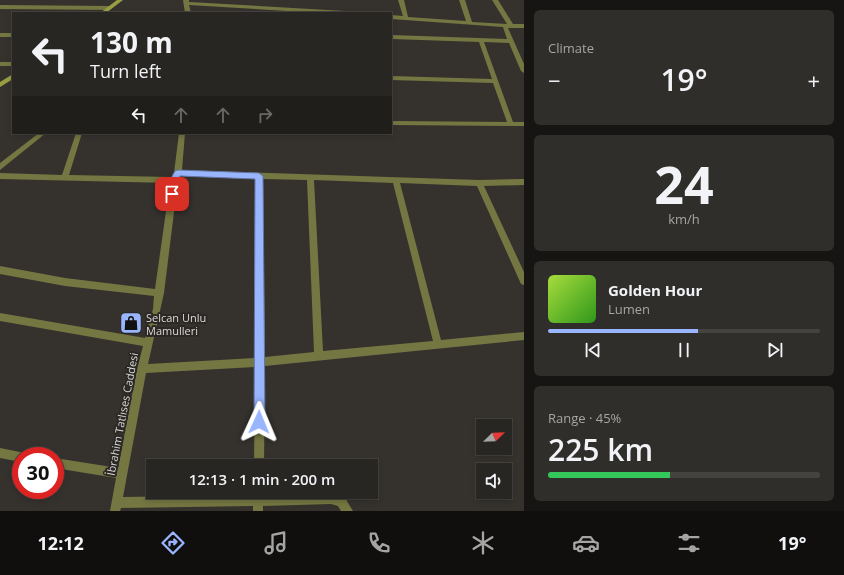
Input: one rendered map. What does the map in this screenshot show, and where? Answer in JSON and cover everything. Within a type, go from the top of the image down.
[{"type":"main road","points":[[104,12],[120,0]]},
{"type":"main road","points":[[0,85],[12,77]]},
{"type":"street","points":[[258,0],[261,8]]},
{"type":"street","points":[[401,0],[406,18]]},
{"type":"street","points":[[462,0],[470,24]]},
{"type":"street","points":[[495,0],[508,26],[511,41],[524,71]]},
{"type":"street","points":[[188,12],[186,2],[328,12]]},
{"type":"street","points":[[0,7],[109,8]]},
{"type":"street","points":[[392,17],[470,24],[524,26]]},
{"type":"street","points":[[0,35],[12,35]]},
{"type":"street","points":[[392,38],[511,41]]},
{"type":"street","points":[[481,40],[511,124]]},
{"type":"street","points":[[0,64],[12,64]]},
{"type":"street","points":[[392,78],[496,81]]},
{"type":"street","points":[[392,123],[524,124]]},
{"type":"street","points":[[0,167],[42,134]]},
{"type":"street","points":[[64,178],[79,134]]},
{"type":"street","name":"İbrahim Tatlıses Caddesi","points":[[116,507],[142,369],[160,293],[182,134]]},
{"type":"street","points":[[0,176],[64,178],[259,176],[479,183],[524,182]]},
{"type":"street","points":[[259,176],[259,459]]},
{"type":"street","points":[[310,178],[319,356]]},
{"type":"street","points":[[396,181],[438,344]]},
{"type":"street","points":[[479,183],[524,281]]},
{"type":"street","points":[[0,270],[65,282],[160,293]]},
{"type":"street","points":[[0,318],[149,343]]},
{"type":"street","points":[[142,369],[260,362],[524,336]]},
{"type":"street","points":[[0,453],[12,455]]},
{"type":"street","points":[[64,464],[122,474]]},
{"type":"street","points":[[116,507],[331,499],[342,502],[348,511]]},
{"type":"place","name":"Selcan Unlu Mamulleri","points":[[131,323]]},
{"type":"route","points":[[172,194],[174,180],[178,173],[259,176],[259,422]]}]
